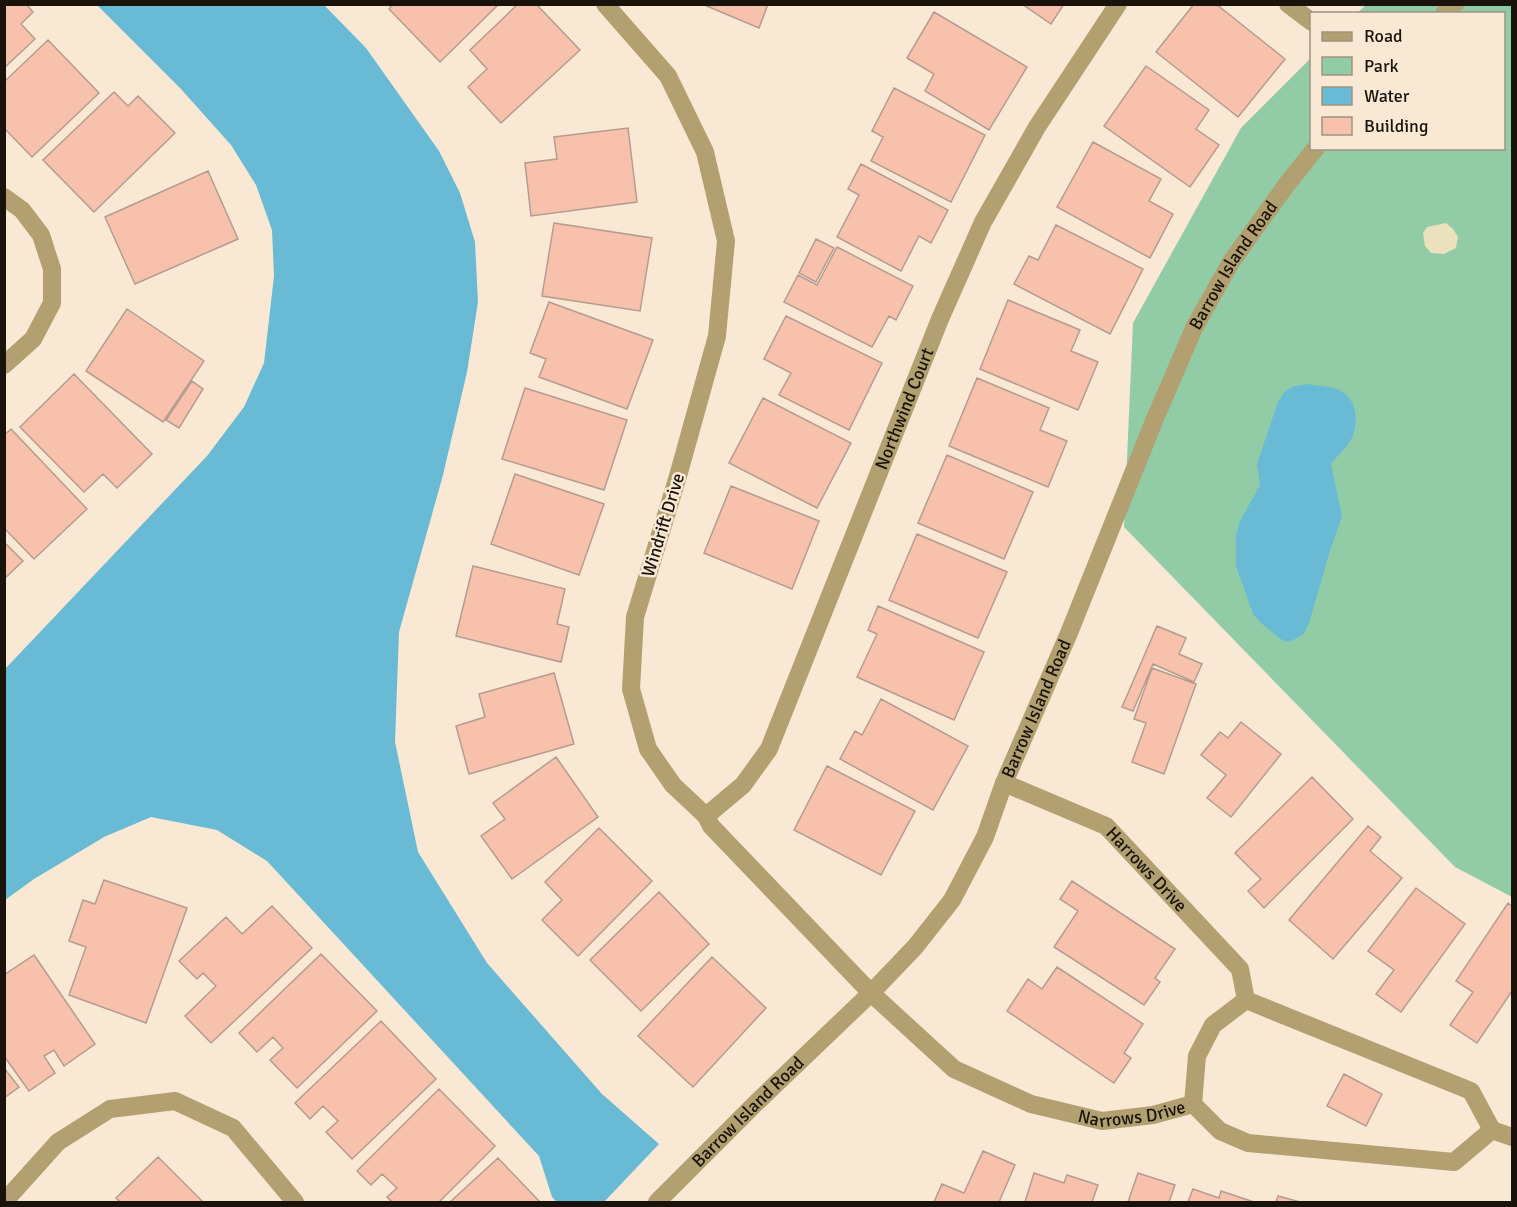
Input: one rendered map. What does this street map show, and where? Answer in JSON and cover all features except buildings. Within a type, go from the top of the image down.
[{"type":"street","name":"Windrift Drive","points":[[605,4],[668,76],[705,153],[726,241],[717,336],[635,617],[631,689],[648,749],[673,785],[706,816],[711,826],[871,993]]},
{"type":"street","name":"Northwind Court","points":[[706,816],[743,785],[769,749],[940,319],[983,222],[1037,127],[1118,4]]},
{"type":"street","points":[[1288,4],[1310,21]]},
{"type":"street","name":"Barrow Island Road","points":[[657,1203],[764,1095],[871,993],[915,947],[952,900],[985,837],[1004,783],[1069,633],[1194,328],[1231,262],[1314,150]]},
{"type":"street","points":[[4,197],[22,210],[41,235],[52,269],[52,303],[33,339],[4,365]]},
{"type":"street","name":"Harrows Drive","points":[[1004,783],[1106,826],[1240,969],[1246,1000]]},
{"type":"street","name":"Narrows Drive","points":[[871,993],[954,1069],[1031,1104],[1102,1121],[1154,1115],[1193,1104],[1220,1131],[1248,1143],[1454,1162],[1492,1130]]},
{"type":"street","points":[[1193,1104],[1197,1056],[1213,1025],[1246,1000],[1471,1091],[1492,1130],[1512,1137]]},
{"type":"street","points":[[4,1202],[57,1142],[110,1109],[175,1101],[233,1128],[296,1203]]},
{"type":"green space","points":[[1366,5],[1512,5],[1512,897],[1455,867],[1124,527],[1133,323],[1241,128],[1310,59],[1310,150],[1505,150],[1505,12],[1358,12]]},
{"type":"sand","points":[[1446,223],[1458,237],[1456,248],[1444,254],[1431,253],[1425,246],[1423,233],[1427,227]]},
{"type":"water","points":[[97,5],[324,5],[366,48],[439,151],[460,193],[475,242],[478,302],[467,372],[443,475],[399,632],[395,742],[418,852],[487,963],[602,1094],[659,1144],[604,1202],[557,1202],[552,1197],[539,1156],[267,861],[217,830],[151,817],[104,837],[34,879],[5,900],[5,669],[207,456],[244,407],[264,363],[274,276],[272,230],[256,185],[231,145],[181,89]]},
{"type":"water","points":[[1309,384],[1334,388],[1345,393],[1354,407],[1356,423],[1347,446],[1331,464],[1342,516],[1309,623],[1303,635],[1289,642],[1282,640],[1253,614],[1236,566],[1236,537],[1239,523],[1260,485],[1257,464],[1278,402],[1285,391],[1295,386]]}]
